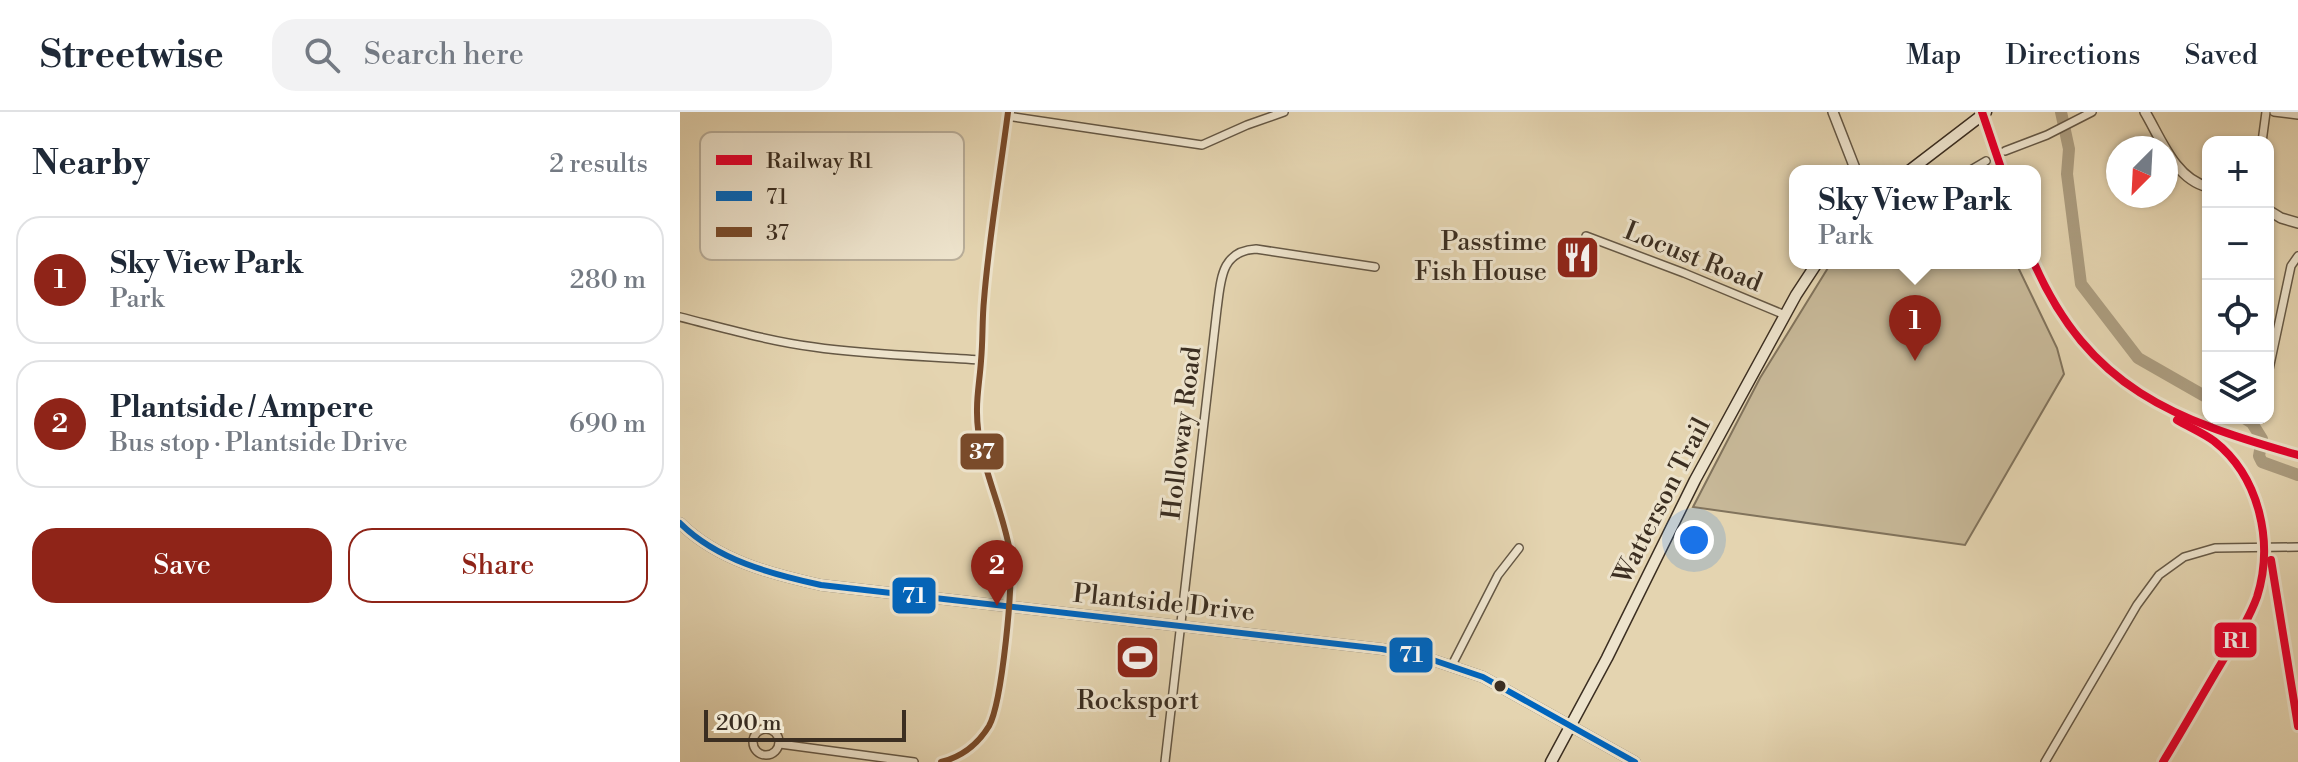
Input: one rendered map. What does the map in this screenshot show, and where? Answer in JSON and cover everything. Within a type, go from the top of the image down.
[{"type":"main road","points":[[1917,165],[1986,112]]},
{"type":"main road","name":"Watterson Trail","points":[[1551,762],[1695,480],[1813,269]]},
{"type":"street","points":[[941,762],[968,750],[983,735],[991,721],[997,703],[1011,578],[1009,546],[984,459],[977,405],[988,261],[1008,114],[1202,145],[1284,112]]},
{"type":"street","points":[[1833,112],[1854,165]]},
{"type":"street","points":[[2005,151],[2092,112]]},
{"type":"street","points":[[2145,112],[2182,172],[2202,185]]},
{"type":"street","points":[[2263,136],[2266,112]]},
{"type":"street","points":[[2274,112],[2298,115]]},
{"type":"street","points":[[1979,165],[1986,161]]},
{"type":"street","points":[[2274,214],[2298,223]]},
{"type":"street","name":"Locust Road","points":[[1586,236],[1785,315]]},
{"type":"street","name":"Holloway Road","points":[[1165,762],[1217,309],[1225,267],[1241,251],[1256,249],[1375,267]]},
{"type":"street","points":[[2273,352],[2291,266],[2298,256]]},
{"type":"street","points":[[680,317],[811,347],[981,360]]},
{"type":"street","name":"Plantside Drive","points":[[680,523],[714,550],[801,581],[842,589],[1382,649],[1452,665],[1500,686],[1635,762]]},
{"type":"street","points":[[2045,762],[2137,605],[2159,575],[2184,557],[2215,548],[2298,547]]},
{"type":"street","points":[[1452,665],[1498,575],[1519,548]]},
{"type":"street","points":[[780,744],[914,762]]},
{"type":"shaded area","points":[[1827,269],[2019,269],[2057,348],[2064,374],[1965,545],[1693,507],[1760,378]]},
{"type":"waterway","points":[[2061,112],[2069,149],[2067,174],[2081,284],[2138,358],[2202,395]]},
{"type":"waterway","points":[[2253,424],[2262,439],[2259,456],[2262,462],[2298,475]]},
{"type":"rail line","name":"R1","points":[[1982,112],[2000,165]]},
{"type":"rail line","name":"R1","points":[[2037,269],[2056,306],[2081,341],[2109,369],[2140,393],[2212,428],[2298,455]]},
{"type":"rail line","name":"R1","points":[[2163,762],[2249,615],[2257,597],[2264,555],[2259,512],[2243,473],[2214,441],[2177,420]]},
{"type":"rail line","name":"R1","points":[[2271,560],[2298,726]]},
{"type":"transit line","name":"37","points":[[941,762],[968,749],[989,726],[1006,641],[1010,552],[985,464],[977,409],[986,276],[1008,112]]},
{"type":"transit line","name":"71","points":[[680,523],[711,547],[746,564],[821,585],[1382,649],[1427,658],[1483,677],[1635,762]]},
{"type":"place","name":"Passtime Fish House","points":[[1578,257]]},
{"type":"place","name":"Sky View Park","points":[[1915,361]]},
{"type":"place","name":"Plantside / Ampere","points":[[997,606]]},
{"type":"place","name":"Rocksport","points":[[1138,658]]}]
